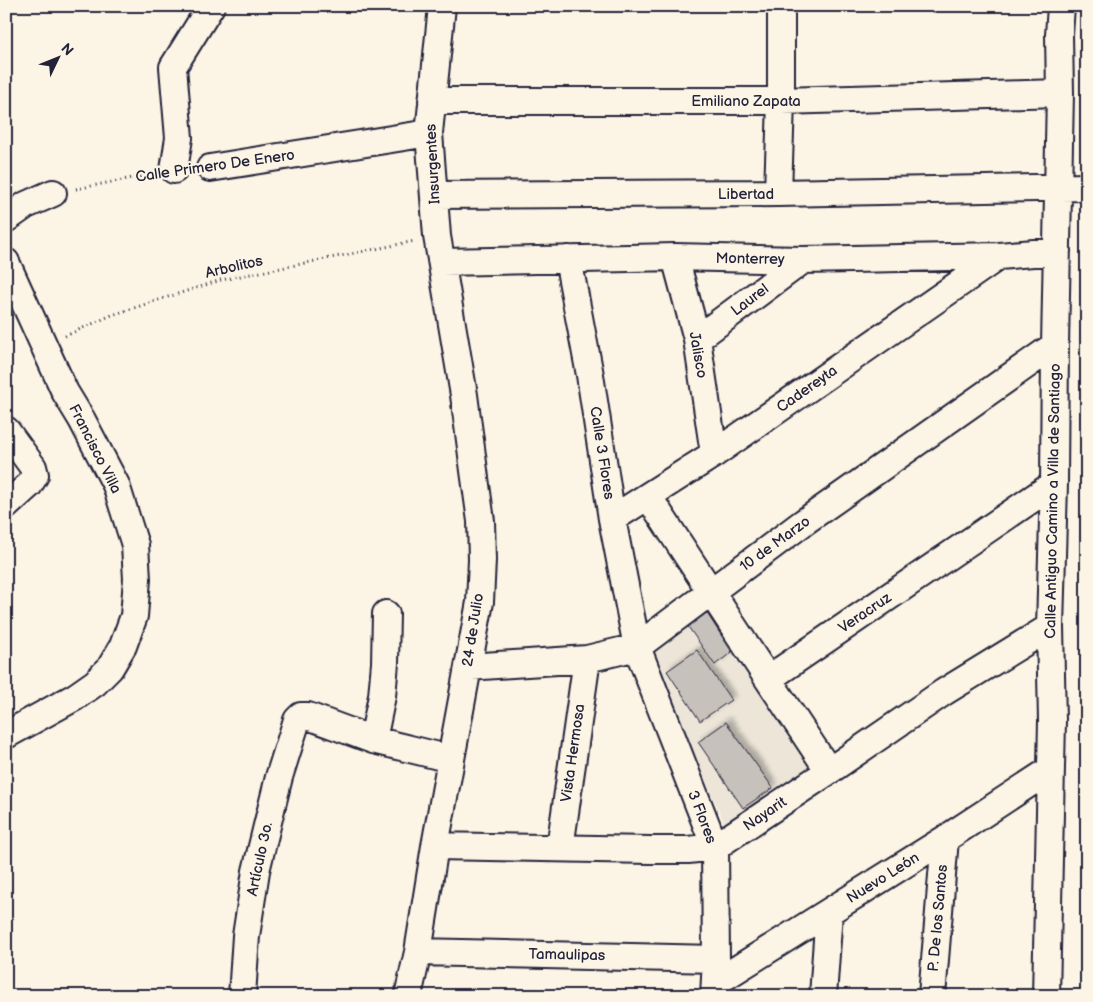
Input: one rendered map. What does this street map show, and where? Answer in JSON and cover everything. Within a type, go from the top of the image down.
[{"type":"street","points":[[174,170],[179,138],[173,67],[211,6]]},
{"type":"street","name":"Insurgentes","points":[[442,6],[429,133],[442,262]]},
{"type":"street","points":[[778,194],[781,101],[781,6]]},
{"type":"street","name":"Calle Antiguo Camino a Villa de Santiago","points":[[1046,996],[1052,720],[1050,627],[1054,484],[1054,345],[1061,6]]},
{"type":"street","name":"Emiliano Zapata","points":[[432,101],[781,101],[1060,93]]},
{"type":"street","name":"Calle Primero De Enero","points":[[210,168],[429,133]]},
{"type":"street","name":"Libertad","points":[[434,195],[778,194],[1087,187]]},
{"type":"street","points":[[6,219],[26,205],[53,193]]},
{"type":"street","name":"Monterrey","points":[[442,262],[675,257],[803,260],[999,256],[1057,251]]},
{"type":"street","name":"Cadereyta","points":[[612,519],[714,454],[999,256]]},
{"type":"street","name":"Jalisco","points":[[675,257],[696,339],[714,454]]},
{"type":"street","name":"Calle 3 Flores","points":[[568,259],[590,375],[612,519],[637,647]]},
{"type":"street","name":"Laurel","points":[[696,339],[803,260]]},
{"type":"street","name":"Francisco Villa","points":[[6,262],[65,392],[116,485],[134,544],[138,579],[134,616],[123,646],[110,668],[95,684],[75,697],[6,735]]},
{"type":"street","name":"24 de Julio","points":[[408,996],[418,952],[435,846],[480,602],[482,560],[481,521],[465,404],[442,262]]},
{"type":"street","name":"10 de Marzo","points":[[468,667],[587,659],[637,647],[812,516],[1054,345]]},
{"type":"street","points":[[6,430],[33,467],[35,475],[29,485],[14,499]]},
{"type":"street","name":"Veracruz","points":[[768,679],[1054,484]]},
{"type":"street","points":[[648,496],[829,771]]},
{"type":"street","points":[[386,614],[382,696],[373,740],[451,759]]},
{"type":"street","name":"Nayarit","points":[[435,846],[650,850],[715,848],[944,692],[1050,627]]},
{"type":"street","name":"3 Flores","points":[[637,647],[715,848],[715,979]]},
{"type":"street","name":"Vista Hermosa","points":[[560,848],[587,659]]},
{"type":"street","name":"Artículo 3o.","points":[[242,996],[246,936],[256,870],[279,777],[297,720],[301,716],[308,716],[373,740]]},
{"type":"street","name":"Nuevo León","points":[[715,979],[829,912],[1050,770]]},
{"type":"street","name":"P. De los Santos","points":[[932,996],[945,839]]},
{"type":"street","points":[[823,996],[829,912]]},
{"type":"street","name":"Tamaulipas","points":[[418,952],[715,979]]},
{"type":"path","name":"Calle Primero De Enero","points":[[53,193],[174,170]]},
{"type":"path","name":"Arbolitos","points":[[44,345],[112,315],[221,280],[438,236]]},
{"type":"shaded area","points":[[703,607],[812,772],[727,829],[648,649]]},
{"type":"building","points":[[703,607],[732,652],[715,665],[684,621]]},
{"type":"building","points":[[697,650],[731,700],[700,721],[667,671]]},
{"type":"building","points":[[726,722],[773,788],[743,808],[698,742]]}]
